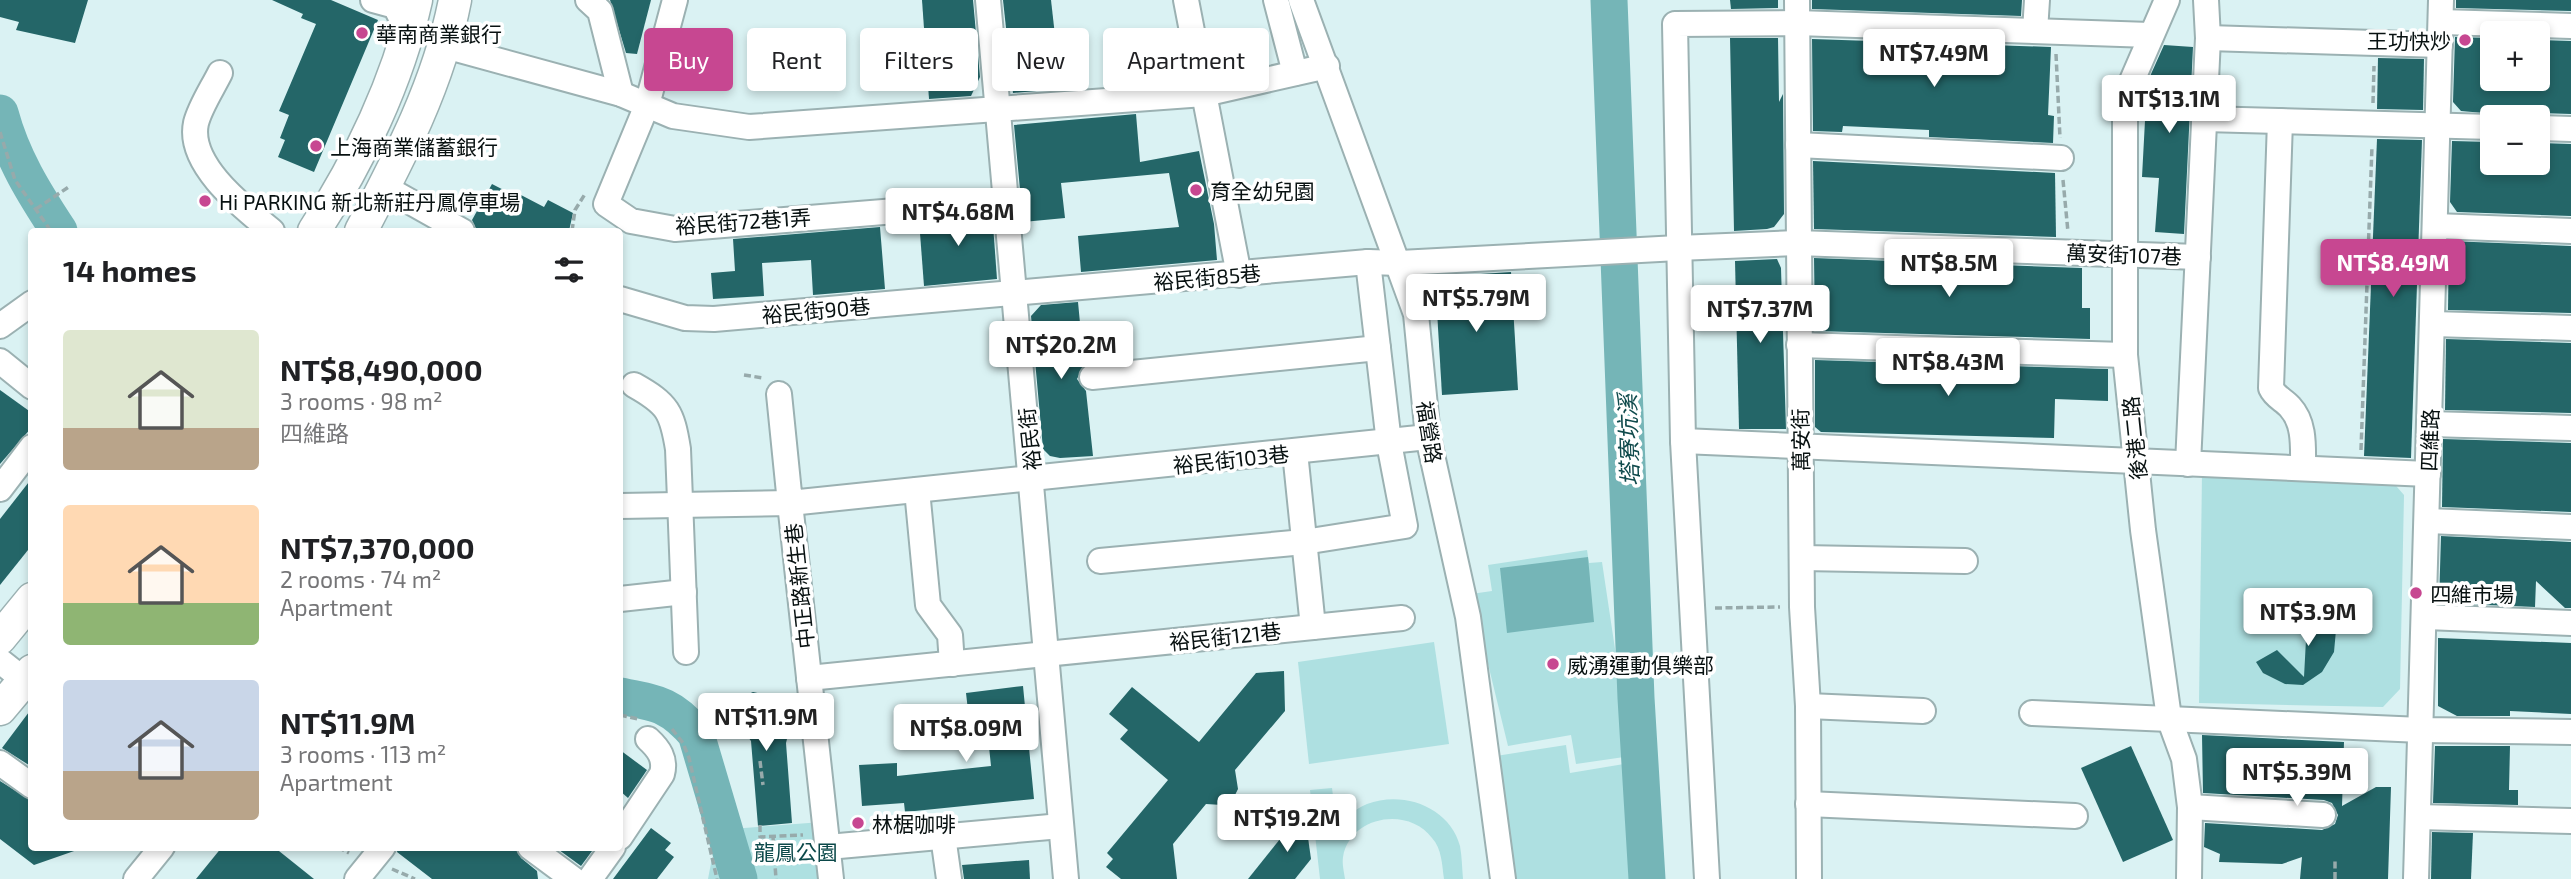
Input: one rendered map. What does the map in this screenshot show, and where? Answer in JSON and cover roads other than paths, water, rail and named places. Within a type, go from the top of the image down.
[{"type":"main road","points":[[363,228],[406,147],[444,46],[455,0]]},
{"type":"main road","points":[[316,228],[352,167],[398,10],[444,46]]},
{"type":"main road","points":[[0,638],[28,603]]},
{"type":"main road","points":[[0,709],[18,670]]},
{"type":"street","points":[[588,0],[600,11],[621,94]]},
{"type":"street","points":[[647,105],[675,0]]},
{"type":"street","name":"裕民街","points":[[988,0],[1066,879]]},
{"type":"street","points":[[1186,0],[1239,275]]},
{"type":"street","points":[[1276,0],[1295,73]]},
{"type":"street","name":"福營路","points":[[1301,0],[1400,263],[1416,314],[1428,437],[1468,617],[1503,879]]},
{"type":"street","points":[[2035,31],[2036,0]]},
{"type":"street","name":"後港二路","points":[[2167,0],[2131,83],[2125,115],[2125,355],[2143,530],[2169,718],[2184,759],[2190,807],[2189,879]]},
{"type":"street","points":[[2188,464],[2208,38],[2206,0]]},
{"type":"street","points":[[1707,879],[1683,441],[1675,12],[1797,12],[2035,31],[2150,35]]},
{"type":"street","name":"萬安街","points":[[1797,12],[1802,607],[1808,706],[1809,879]]},
{"type":"street","points":[[2208,38],[2375,43],[2441,22],[2571,26]]},
{"type":"street","name":"四維路","points":[[2416,879],[2426,617],[2441,22]]},
{"type":"street","points":[[444,46],[621,94],[673,116],[749,127],[1204,94],[1327,66]]},
{"type":"street","points":[[220,74],[196,123],[196,144],[205,163],[222,186],[269,228]]},
{"type":"street","name":"裕民街72巷1弄","points":[[647,105],[606,204],[631,221],[675,229],[908,210]]},
{"type":"street","points":[[2204,120],[2480,127]]},
{"type":"street","points":[[2280,121],[2271,388],[2274,394],[2293,410],[2300,423],[2303,467]]},
{"type":"street","points":[[2550,128],[2571,129]]},
{"type":"street","points":[[1798,145],[2061,158]]},
{"type":"street","points":[[384,187],[457,228]]},
{"type":"street","points":[[2435,226],[2571,231]]},
{"type":"street","name":"萬安街107巷","points":[[1678,248],[1797,243],[2198,257]]},
{"type":"street","name":"裕民街85巷","points":[[1014,293],[1368,262],[1400,263],[1678,248]]},
{"type":"street","points":[[1100,561],[1304,542],[1405,526],[1389,443],[1368,262]]},
{"type":"street","name":"裕民街90巷","points":[[623,300],[685,318],[714,319],[1014,293]]},
{"type":"street","points":[[0,326],[28,306]]},
{"type":"street","points":[[2433,324],[2571,328]]},
{"type":"street","points":[[1799,345],[2125,355]]},
{"type":"street","points":[[1092,377],[1378,348]]},
{"type":"street","points":[[0,362],[28,384]]},
{"type":"street","points":[[635,385],[658,398],[673,417],[686,652]]},
{"type":"street","points":[[779,394],[790,503]]},
{"type":"street","points":[[2430,424],[2571,428]]},
{"type":"street","name":"裕民街103巷","points":[[790,503],[1428,437]]},
{"type":"street","points":[[1683,441],[2428,474]]},
{"type":"street","points":[[0,489],[28,452]]},
{"type":"street","points":[[1295,452],[1312,627]]},
{"type":"street","points":[[917,490],[928,605],[950,635],[952,664]]},
{"type":"street","name":"中正路新生巷","points":[[623,506],[790,503],[831,879]]},
{"type":"street","points":[[2428,522],[2571,527]]},
{"type":"street","points":[[1802,558],[1965,561]]},
{"type":"street","points":[[623,599],[684,592]]},
{"type":"street","points":[[2426,617],[2571,623]]},
{"type":"street","name":"裕民街121巷","points":[[809,678],[1402,618]]},
{"type":"street","points":[[1808,706],[1923,711]]},
{"type":"street","points":[[2032,713],[2421,730],[2571,732]]},
{"type":"street","points":[[623,833],[662,775],[664,767],[660,752],[648,739]]},
{"type":"street","points":[[0,763],[28,783]]},
{"type":"street","points":[[1808,804],[2075,816]]},
{"type":"street","points":[[2190,807],[2323,815]]},
{"type":"street","points":[[2418,817],[2571,821]]},
{"type":"street","points":[[827,840],[943,836],[1061,826]]},
{"type":"street","points":[[943,836],[948,879]]},
{"type":"street","points":[[136,879],[159,851]]},
{"type":"street","points":[[535,851],[573,879]]},
{"type":"street","points":[[590,879],[610,851]]},
{"type":"waterway","name":"塔寮坑溪","points":[[1609,0],[1636,698],[1647,879]]},
{"type":"waterway","points":[[0,113],[17,160],[57,228]]},
{"type":"waterway","points":[[623,697],[662,706],[679,716],[696,734],[739,879]]},
{"type":"place","name":"華南商業銀行","points":[[362,33]]},
{"type":"place","name":"王功快炒","points":[[2465,40]]},
{"type":"place","name":"上海商業儲蓄銀行","points":[[316,146]]},
{"type":"place","name":"育全幼兒園","points":[[1196,190]]},
{"type":"place","name":"Hi PARKING 新北新莊丹鳳停車場","points":[[205,201]]},
{"type":"place","name":"四維市場","points":[[2416,593]]},
{"type":"place","name":"威湧運動俱樂部","points":[[1553,664]]},
{"type":"place","name":"林椐咖啡","points":[[858,823]]},
{"type":"park label","name":"龍鳳公園","points":[[796,851]]}]
